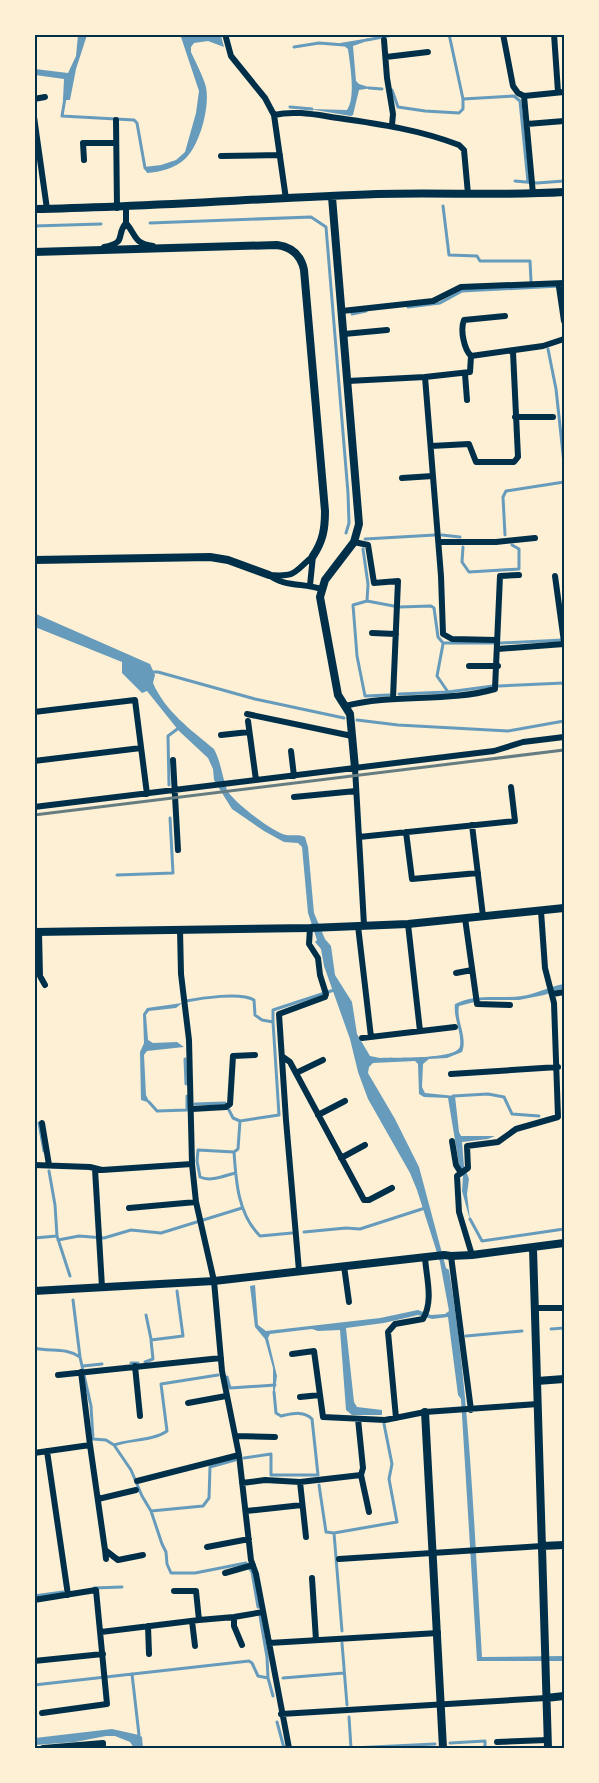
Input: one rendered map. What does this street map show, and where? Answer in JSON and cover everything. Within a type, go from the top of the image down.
[{"type":"main road","points":[[37,932],[310,928],[408,924],[564,908]]},
{"type":"street","points":[[503,34],[513,86],[518,93],[524,96],[561,92],[554,34]]},
{"type":"street","points":[[225,37],[238,66],[265,98],[274,115],[286,200]]},
{"type":"street","points":[[384,40],[393,114],[392,125]]},
{"type":"street","points":[[386,57],[428,52]]},
{"type":"street","points":[[524,96],[532,187]]},
{"type":"street","points":[[34,99],[45,97]]},
{"type":"street","points":[[274,115],[285,112],[392,125],[459,145],[464,150],[468,194]]},
{"type":"street","points":[[34,117],[46,209]]},
{"type":"street","points":[[116,120],[122,208],[126,223],[138,242],[168,249]]},
{"type":"street","points":[[527,124],[564,121]]},
{"type":"street","points":[[84,160],[84,143],[116,143]]},
{"type":"street","points":[[222,156],[280,155]]},
{"type":"street","points":[[34,209],[122,208],[405,193],[468,194],[532,187],[564,192]]},
{"type":"street","points":[[332,198],[359,524],[354,542],[321,589],[320,608],[338,695],[350,714],[359,837],[361,926],[371,1037]]},
{"type":"street","points":[[89,251],[115,245],[122,238],[122,228],[126,223]]},
{"type":"street","points":[[34,252],[277,245],[292,249],[302,261],[325,518],[323,538],[313,556],[299,571],[291,575],[269,575]]},
{"type":"street","points":[[342,311],[433,301],[461,287],[562,285],[564,321]]},
{"type":"street","points":[[348,381],[470,372],[471,356],[467,352],[462,326],[464,320],[506,316]]},
{"type":"street","points":[[344,334],[387,330]]},
{"type":"street","points":[[471,356],[490,352],[513,352],[564,339]]},
{"type":"street","points":[[431,446],[469,444],[476,462],[514,462],[518,457],[513,352]]},
{"type":"street","points":[[465,374],[467,400]]},
{"type":"street","points":[[426,377],[439,542],[443,634],[452,639],[496,640]]},
{"type":"street","points":[[515,417],[553,417]]},
{"type":"street","points":[[402,477],[433,476]]},
{"type":"street","points":[[439,542],[496,542],[535,538]]},
{"type":"street","points":[[354,542],[368,545],[374,583],[398,581],[393,698]]},
{"type":"street","points":[[309,585],[313,556]]},
{"type":"street","points":[[34,560],[210,557],[228,560],[291,585],[309,585],[321,589]]},
{"type":"street","points":[[345,706],[393,698],[478,694],[495,689],[498,666],[496,640],[500,576],[519,574]]},
{"type":"street","points":[[498,649],[564,641],[555,576]]},
{"type":"street","points":[[372,633],[396,634]]},
{"type":"street","points":[[469,666],[498,666]]},
{"type":"street","points":[[34,712],[135,700],[147,794]]},
{"type":"street","points":[[256,780],[248,718],[352,736]]},
{"type":"street","points":[[221,735],[249,732]]},
{"type":"street","points":[[34,807],[494,751],[523,742],[564,737]]},
{"type":"street","points":[[34,761],[141,748]]},
{"type":"street","points":[[291,751],[294,776]]},
{"type":"street","points":[[173,760],[178,850]]},
{"type":"street","points":[[359,837],[514,821],[511,787]]},
{"type":"street","points":[[294,797],[356,791]]},
{"type":"street","points":[[472,825],[483,916]]},
{"type":"street","points":[[406,832],[412,879],[478,873]]},
{"type":"street","points":[[472,1255],[459,1212],[457,1176],[468,1168],[467,1146],[498,1142],[516,1129],[561,1118],[558,1067],[561,1050],[545,968],[541,911]]},
{"type":"street","points":[[465,918],[477,1004],[510,1005]]},
{"type":"street","points":[[408,924],[420,1031]]},
{"type":"street","points":[[299,1271],[279,1014],[325,997],[326,992],[320,975],[318,958],[309,944],[310,928]]},
{"type":"street","points":[[180,929],[181,974],[189,1040],[192,1164],[196,1202],[214,1281],[226,1396],[240,1455],[250,1567],[256,1574],[288,1749]]},
{"type":"street","points":[[37,932],[40,976],[45,985]]},
{"type":"street","points":[[456,973],[472,970]]},
{"type":"street","points":[[551,990],[564,992]]},
{"type":"street","points":[[362,1038],[455,1027]]},
{"type":"street","points":[[192,1109],[226,1107],[230,1104],[232,1056],[255,1055]]},
{"type":"street","points":[[283,1058],[290,1062],[364,1200],[369,1200],[392,1188]]},
{"type":"street","points":[[296,1073],[324,1060]]},
{"type":"street","points":[[451,1074],[558,1067]]},
{"type":"street","points":[[318,1115],[345,1101]]},
{"type":"street","points":[[42,1123],[49,1165]]},
{"type":"street","points":[[453,1140],[456,1165],[461,1173]]},
{"type":"street","points":[[341,1158],[365,1145]]},
{"type":"street","points":[[34,1165],[95,1169],[192,1164]]},
{"type":"street","points":[[95,1169],[102,1287]]},
{"type":"street","points":[[129,1208],[196,1202]]},
{"type":"street","points":[[34,1291],[214,1281],[443,1255],[472,1255],[564,1243]]},
{"type":"street","points":[[497,1742],[548,1744],[532,1248]]},
{"type":"street","points":[[443,1255],[471,1410]]},
{"type":"street","points":[[396,1418],[388,1332],[395,1324],[423,1319],[427,1312],[429,1283],[425,1257]]},
{"type":"street","points":[[344,1266],[349,1302]]},
{"type":"street","points":[[535,1308],[564,1308]]},
{"type":"street","points":[[292,1354],[314,1351],[323,1417],[385,1420],[425,1412],[538,1404]]},
{"type":"street","points":[[58,1375],[221,1358]]},
{"type":"street","points":[[135,1366],[140,1416]]},
{"type":"street","points":[[84,1371],[90,1445],[106,1559]]},
{"type":"street","points":[[537,1381],[564,1379]]},
{"type":"street","points":[[300,1397],[320,1395]]},
{"type":"street","points":[[188,1403],[226,1396]]},
{"type":"street","points":[[425,1412],[443,1749]]},
{"type":"street","points":[[358,1419],[363,1468],[361,1475],[369,1512]]},
{"type":"street","points":[[236,1436],[275,1437]]},
{"type":"street","points":[[34,1453],[90,1445]]},
{"type":"street","points":[[47,1451],[68,1595]]},
{"type":"street","points":[[137,1481],[240,1455]]},
{"type":"street","points":[[242,1483],[265,1480],[300,1482],[361,1475]]},
{"type":"street","points":[[300,1482],[306,1537]]},
{"type":"street","points":[[98,1499],[136,1490]]},
{"type":"street","points":[[246,1511],[302,1505]]},
{"type":"street","points":[[207,1547],[249,1539]]},
{"type":"street","points":[[339,1559],[564,1545]]},
{"type":"street","points":[[105,1550],[118,1560],[143,1555]]},
{"type":"street","points":[[225,1573],[250,1567]]},
{"type":"street","points":[[312,1578],[316,1640]]},
{"type":"street","points":[[34,1600],[96,1590],[107,1704],[42,1713]]},
{"type":"street","points":[[174,1591],[196,1592],[195,1646]]},
{"type":"street","points":[[101,1632],[263,1612]]},
{"type":"street","points":[[234,1617],[234,1626],[242,1645]]},
{"type":"street","points":[[148,1626],[148,1654]]},
{"type":"street","points":[[269,1643],[438,1633]]},
{"type":"street","points":[[34,1661],[103,1654]]},
{"type":"street","points":[[281,1714],[564,1696]]},
{"type":"street","points":[[43,1749],[103,1743],[103,1749]]},
{"type":"water","points":[[207,34],[221,36],[224,47],[208,41],[194,43],[191,47],[191,52],[205,83],[207,95],[200,135],[191,152],[178,164],[147,173],[144,167],[176,160],[185,152],[196,113],[199,91],[181,37]]},
{"type":"water","points":[[78,35],[87,35],[76,69],[70,100],[63,100],[64,79],[35,75],[35,69],[68,73],[76,56]]},
{"type":"water","points":[[370,38],[370,40],[353,46],[356,81],[372,88],[359,90],[353,115],[309,109],[347,110],[352,89],[351,72],[348,49],[340,43]]},
{"type":"water","points":[[34,613],[150,664],[155,675],[153,683],[164,702],[196,735],[214,749],[230,795],[272,829],[286,835],[305,837],[308,847],[314,913],[325,939],[331,946],[335,975],[352,1002],[357,1034],[370,1056],[380,1058],[449,1054],[460,1046],[455,1004],[480,997],[528,995],[564,984],[564,988],[544,995],[519,1000],[482,1000],[459,1006],[464,1041],[462,1052],[447,1058],[429,1059],[423,1064],[422,1087],[425,1093],[455,1096],[461,1136],[495,1136],[462,1142],[464,1166],[469,1179],[467,1194],[470,1220],[462,1191],[463,1176],[448,1098],[424,1097],[419,1094],[418,1064],[415,1061],[373,1063],[368,1073],[419,1167],[446,1268],[449,1270],[467,1415],[482,1657],[564,1656],[564,1661],[477,1661],[461,1399],[458,1395],[448,1317],[432,1319],[418,1315],[384,1323],[346,1328],[354,1402],[357,1407],[382,1410],[382,1415],[352,1415],[346,1410],[340,1330],[312,1329],[270,1334],[268,1338],[277,1376],[273,1395],[273,1368],[265,1339],[255,1327],[250,1286],[255,1285],[258,1325],[266,1331],[380,1318],[418,1310],[431,1315],[445,1314],[449,1311],[440,1262],[410,1173],[368,1099],[358,1072],[350,1039],[324,966],[321,949],[315,942],[317,940],[308,913],[302,847],[298,843],[284,842],[232,809],[214,780],[213,769],[208,758],[179,731],[147,691],[142,693],[122,673],[122,662],[35,627]]},
{"type":"water","points":[[182,1003],[176,1008],[149,1011],[146,1015],[148,1040],[153,1043],[177,1042],[184,1047],[147,1051],[144,1055],[146,1095],[150,1103],[141,1100],[140,1052],[144,1043],[143,1014],[147,1008]]},
{"type":"water","points":[[112,1729],[139,1735],[142,1737],[143,1748],[134,1748],[130,1742],[115,1736],[35,1745],[35,1738]]},
{"type":"waterway","points":[[367,40],[398,34]]},
{"type":"waterway","points":[[449,34],[463,99]]},
{"type":"waterway","points":[[294,47],[319,43],[344,45]]},
{"type":"waterway","points":[[369,88],[382,89]]},
{"type":"waterway","points":[[392,90],[398,107],[459,113],[463,109],[463,99],[514,96],[520,101],[528,182]]},
{"type":"waterway","points":[[65,98],[62,116],[134,120],[137,123],[147,170]]},
{"type":"waterway","points":[[290,107],[312,109]]},
{"type":"waterway","points":[[515,181],[537,183],[564,181]]},
{"type":"waterway","points":[[443,206],[449,255],[477,256],[480,261],[530,261],[531,281]]},
{"type":"waterway","points":[[150,223],[311,217],[326,227],[348,493],[349,523],[346,533]]},
{"type":"waterway","points":[[34,226],[101,224]]},
{"type":"waterway","points":[[408,307],[440,303],[462,291],[560,286]]},
{"type":"waterway","points":[[352,314],[366,311]]},
{"type":"waterway","points":[[548,349],[556,389],[564,463]]},
{"type":"waterway","points":[[505,535],[503,497],[506,491],[564,482]]},
{"type":"waterway","points":[[365,539],[435,535]]},
{"type":"waterway","points":[[442,535],[460,537]]},
{"type":"waterway","points":[[463,547],[462,562],[469,572],[519,569],[519,549],[512,545]]},
{"type":"waterway","points":[[363,549],[368,584],[367,601]]},
{"type":"waterway","points":[[389,695],[365,696],[357,656],[353,605],[367,601],[399,607],[431,606],[434,608],[438,637],[443,643],[563,640]]},
{"type":"waterway","points":[[443,644],[437,676],[448,692]]},
{"type":"waterway","points":[[151,672],[255,699],[344,718]]},
{"type":"waterway","points":[[499,686],[564,683]]},
{"type":"waterway","points":[[399,694],[448,692],[493,686]]},
{"type":"waterway","points":[[357,720],[398,725],[508,731],[564,721]]},
{"type":"waterway","points":[[169,785],[168,736],[180,727]]},
{"type":"waterway","points":[[117,875],[173,873],[170,818]]},
{"type":"waterway","points":[[186,1001],[240,996],[254,1000],[255,1015],[262,1020],[273,1022],[273,1010],[334,990]]},
{"type":"waterway","points":[[273,1022],[279,1115],[240,1121],[238,1149],[234,1152],[236,1175],[243,1208],[260,1236],[292,1233]]},
{"type":"waterway","points":[[185,1059],[186,1084]]},
{"type":"waterway","points":[[453,1096],[488,1094],[504,1097],[512,1114],[539,1116]]},
{"type":"waterway","points":[[149,1102],[157,1111],[187,1110],[187,1096]]},
{"type":"waterway","points":[[195,1104],[225,1103]]},
{"type":"waterway","points":[[229,1110],[233,1118],[240,1121]]},
{"type":"waterway","points":[[39,1123],[44,1151]]},
{"type":"waterway","points":[[234,1152],[198,1150],[197,1161],[200,1177],[217,1178],[235,1173]]},
{"type":"waterway","points":[[49,1171],[55,1205],[57,1236],[70,1276]]},
{"type":"waterway","points":[[58,1240],[79,1236],[104,1238],[131,1230],[161,1233],[242,1208]]},
{"type":"waterway","points":[[304,1232],[360,1229],[425,1208]]},
{"type":"waterway","points":[[470,1219],[482,1241],[564,1229]]},
{"type":"waterway","points":[[34,1238],[57,1236]]},
{"type":"waterway","points":[[145,1362],[153,1359],[151,1340],[183,1336],[177,1291]]},
{"type":"waterway","points":[[73,1300],[80,1357],[91,1406],[93,1439],[106,1440],[114,1445],[131,1470],[151,1511],[171,1573],[195,1573],[246,1563],[252,1572],[258,1607]]},
{"type":"waterway","points":[[146,1315],[151,1339]]},
{"type":"waterway","points":[[551,1329],[564,1328]]},
{"type":"waterway","points":[[466,1336],[522,1331]]},
{"type":"waterway","points":[[34,1348],[63,1351],[80,1357]]},
{"type":"waterway","points":[[131,1363],[138,1363]]},
{"type":"waterway","points":[[83,1366],[102,1364]]},
{"type":"waterway","points":[[114,1445],[155,1437],[167,1431],[161,1384],[218,1375]]},
{"type":"waterway","points":[[227,1377],[230,1388],[275,1385]]},
{"type":"waterway","points":[[244,1458],[271,1454],[271,1475],[318,1475],[312,1419],[305,1414],[281,1416],[276,1413],[274,1392]]},
{"type":"waterway","points":[[342,1631],[334,1533],[397,1522],[389,1479],[392,1464],[384,1424]]},
{"type":"waterway","points":[[151,1511],[203,1506],[209,1498],[210,1467],[235,1460]]},
{"type":"waterway","points":[[319,1485],[326,1532],[334,1533]]},
{"type":"waterway","points":[[94,1588],[122,1587]]},
{"type":"waterway","points":[[34,1596],[63,1592]]},
{"type":"waterway","points":[[260,1616],[268,1678],[273,1696]]},
{"type":"waterway","points":[[342,1643],[347,1705]]},
{"type":"waterway","points":[[34,1685],[249,1661],[258,1676],[268,1678]]},
{"type":"waterway","points":[[283,1678],[344,1673]]},
{"type":"waterway","points":[[132,1674],[138,1738]]},
{"type":"waterway","points":[[349,1717],[351,1748]]},
{"type":"waterway","points":[[277,1722],[284,1748]]},
{"type":"waterway","points":[[450,1743],[485,1741],[485,1748]]},
{"type":"waterway","points":[[352,1748],[435,1744]]},
{"type":"railway","points":[[34,815],[564,750]]}]
